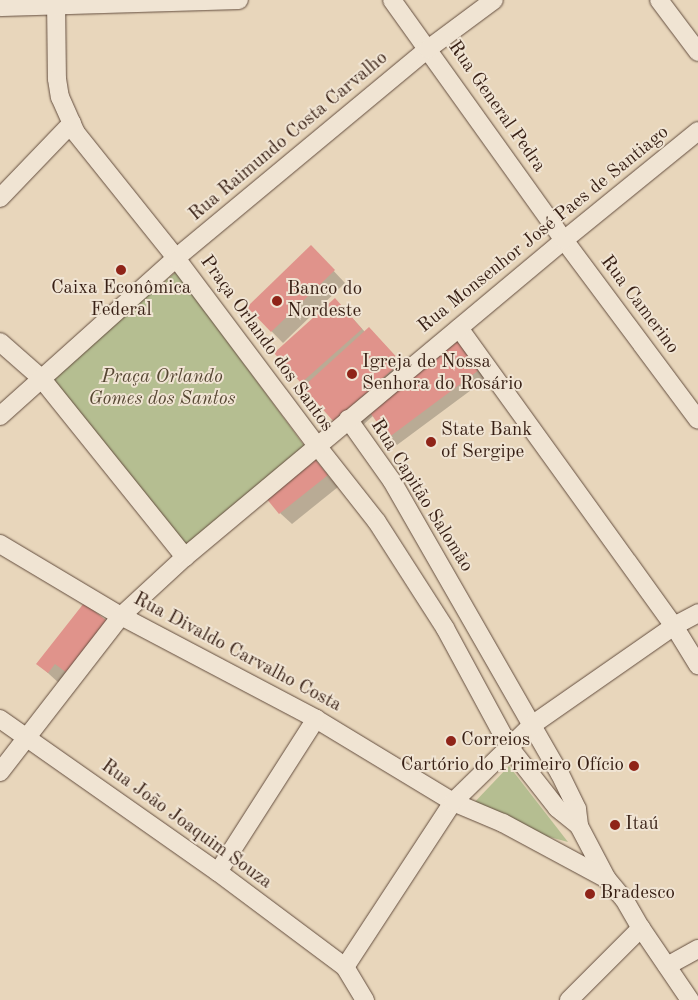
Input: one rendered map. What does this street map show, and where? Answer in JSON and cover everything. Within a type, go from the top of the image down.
[{"type":"street","points":[[0,7],[56,3],[239,0]]},
{"type":"street","name":"Rua General Pedra","points":[[392,0],[564,240]]},
{"type":"street","name":"Rua Raimundo Costa Carvalho","points":[[176,258],[428,49],[494,0]]},
{"type":"street","points":[[659,0],[698,52]]},
{"type":"street","points":[[56,3],[57,79],[60,97],[72,123],[91,153],[176,258]]},
{"type":"street","points":[[0,198],[72,123]]},
{"type":"street","name":"Rua Monsenhor José Paes de Santiago","points":[[348,420],[698,131]]},
{"type":"street","name":"Rua Camerino","points":[[564,240],[698,420]]},
{"type":"street","name":"Praça Orlando dos Santos","points":[[0,416],[176,258],[318,447],[186,556],[121,616],[0,772]]},
{"type":"street","points":[[459,328],[674,626],[698,665]]},
{"type":"street","points":[[0,342],[41,378],[186,556]]},
{"type":"street","name":"Rua Capitão Salomão","points":[[579,826],[557,808],[510,748],[445,628],[378,522],[318,447],[348,420],[392,481],[532,725],[572,796],[577,809],[579,826],[607,879],[624,899],[641,928],[690,1000]]},
{"type":"street","name":"Rua Divaldo Carvalho Costa","points":[[0,544],[121,616],[316,719],[453,802],[503,823],[607,879]]},
{"type":"street","points":[[365,1000],[345,967],[453,802],[532,725],[674,626],[698,613]]},
{"type":"street","name":"Rua João Joaquim Souza","points":[[0,719],[218,872],[345,967]]},
{"type":"street","points":[[218,872],[316,719]]},
{"type":"street","points":[[569,1000],[641,928]]},
{"type":"street","points":[[667,966],[698,949]]},
{"type":"green space","name":"Praça Orlando Gomes dos Santos","points":[[176,272],[306,448],[182,548],[51,376]]},
{"type":"green space","points":[[509,766],[568,842],[490,821],[471,806]]},
{"type":"building","points":[[311,245],[335,270],[271,332],[247,307]]},
{"type":"building","points":[[335,298],[362,329],[301,383],[274,353]]},
{"type":"building","name":"Igreja de Nossa Senhora do Rosário","points":[[369,327],[401,362],[334,422],[303,387]]},
{"type":"building","points":[[459,340],[479,370],[388,438],[369,411]]},
{"type":"building","points":[[315,459],[328,475],[279,514],[266,498]]},
{"type":"building","points":[[84,603],[107,621],[67,673],[55,664],[48,673],[36,664]]},
{"type":"place","name":"Caixa Econômica Federal","points":[[121,270]]},
{"type":"place","name":"Banco do Nordeste","points":[[277,301]]},
{"type":"place","name":"Igreja de Nossa Senhora do Rosário","points":[[352,374]]},
{"type":"place","name":"State Bank of Sergipe","points":[[431,442]]},
{"type":"place","name":"Correios","points":[[451,741]]},
{"type":"place","name":"Cartório do Primeiro Ofício","points":[[634,766]]},
{"type":"place","name":"Itaú","points":[[615,825]]},
{"type":"place","name":"Bradesco","points":[[590,894]]}]
